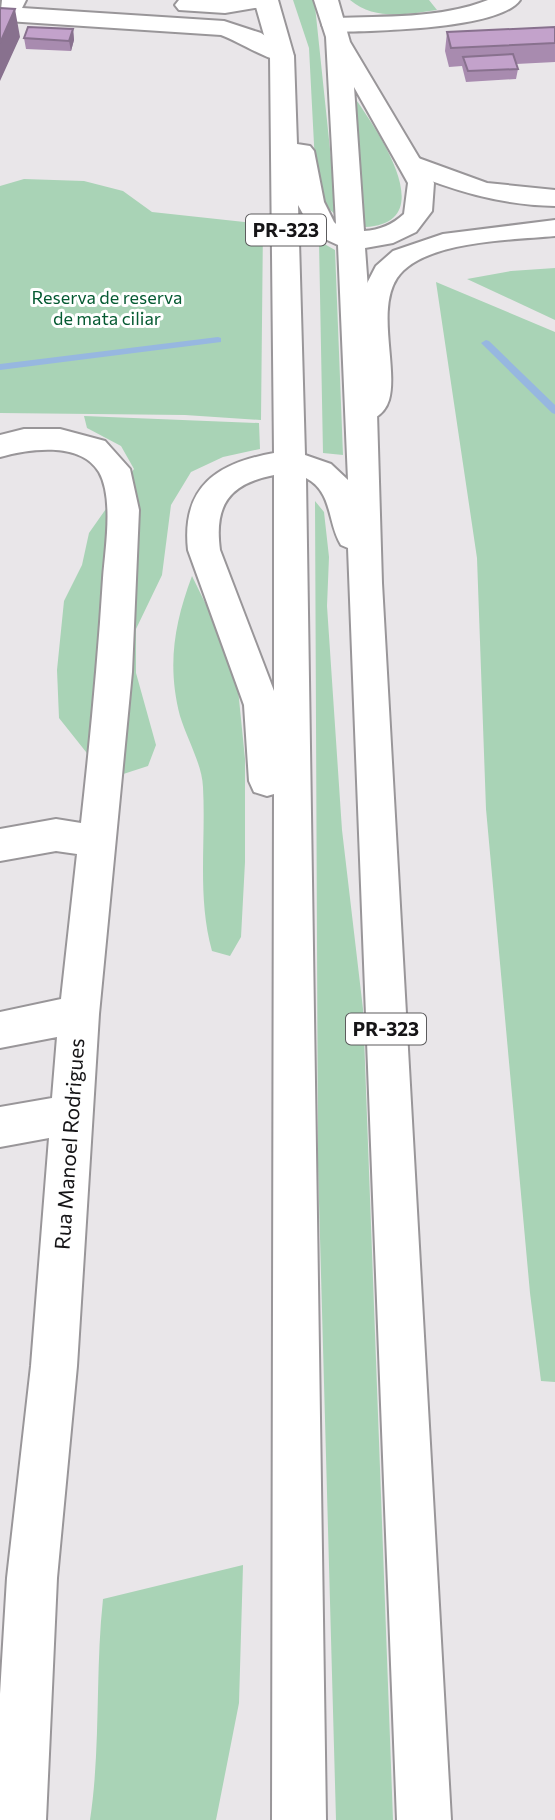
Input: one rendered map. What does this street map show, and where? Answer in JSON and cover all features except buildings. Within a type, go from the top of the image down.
[{"type":"main road","points":[[14,0],[7,14],[225,27],[253,38],[282,56],[316,216],[332,234],[353,238],[393,235],[414,219],[421,206],[421,183],[336,31],[488,10],[508,0]]},
{"type":"main road","points":[[86,0],[206,6],[265,0]]},
{"type":"main road","name":"PR-323","points":[[265,0],[282,56],[290,463],[299,1820]]},
{"type":"main road","name":"PR-323","points":[[326,0],[336,31],[353,238],[362,413],[365,583],[424,1820]]},
{"type":"main road","points":[[410,163],[453,182],[512,198],[555,198]]},
{"type":"main road","points":[[362,413],[374,400],[377,289],[397,259],[420,248],[452,240],[555,228]]},
{"type":"main road","name":"Rua Manoel Rodrigues","points":[[0,446],[23,440],[60,440],[94,449],[114,469],[123,510],[123,555],[99,841],[79,1014],[54,1366],[32,1578],[19,1820]]},
{"type":"main road","points":[[291,905],[273,874],[262,705],[204,550],[200,528],[206,507],[217,489],[240,472],[290,463],[316,468],[331,480],[340,493],[365,583]]},
{"type":"main road","points":[[0,845],[56,835],[99,841]]},
{"type":"main road","points":[[0,1030],[79,1014]]},
{"type":"main road","points":[[0,1127],[71,1114]]},
{"type":"main road","points":[[279,1820],[298,1753]]},
{"type":"green space","points":[[293,0],[313,0],[315,6],[337,216],[321,202],[316,183],[309,48]]},
{"type":"green space","points":[[350,0],[429,0],[437,10],[403,14],[381,13],[360,7]]},
{"type":"green space","points":[[353,95],[387,149],[401,192],[399,209],[388,221],[365,227]]},
{"type":"green space","name":"Reserva de reserva de mata ciliar","points":[[24,179],[84,181],[123,191],[152,212],[263,224],[261,420],[185,415],[0,413],[0,186]]},
{"type":"green space","points":[[319,241],[335,250],[343,455],[323,453]]},
{"type":"green space","points":[[555,268],[555,320],[467,279],[511,271]]},
{"type":"green space","points":[[436,282],[555,332],[555,1382],[541,1381],[530,1293],[486,809],[477,558]]},
{"type":"green space","points":[[84,416],[259,423],[260,449],[223,457],[191,472],[171,505],[162,575],[136,629],[136,673],[156,745],[148,766],[111,778],[90,757],[59,718],[57,670],[64,601],[82,565],[89,533],[134,469],[121,446],[87,428]]},
{"type":"green space","points":[[315,501],[324,512],[329,557],[327,606],[342,830],[363,1009],[393,1820],[336,1820],[318,1165]]},
{"type":"green space","points":[[192,576],[215,623],[238,689],[245,759],[245,862],[241,937],[230,956],[212,951],[207,931],[203,890],[202,778],[180,716],[174,680],[174,645]]},
{"type":"green space","points":[[243,1565],[239,1703],[216,1820],[90,1820],[96,1765],[103,1599]]},
{"type":"waterway","points":[[0,367],[218,340]]},
{"type":"waterway","points":[[486,343],[555,411]]}]
